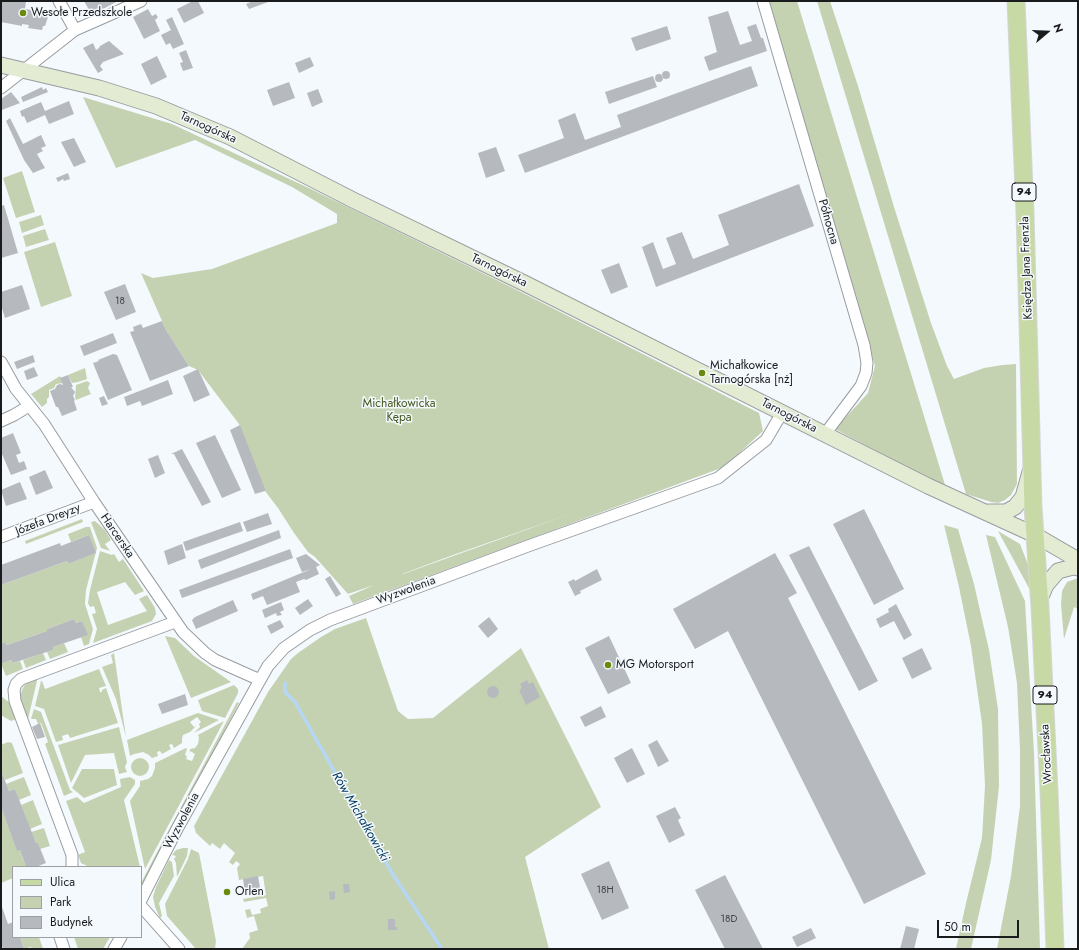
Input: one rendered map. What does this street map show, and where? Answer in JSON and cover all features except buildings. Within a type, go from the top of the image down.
[{"type":"main road","name":"Księdza Jana Frenzla","points":[[1016,1],[1025,213],[1033,507],[1036,535]]},
{"type":"main road","name":"Wrocławska","points":[[1036,535],[1049,791],[1055,949]]},
{"type":"street","points":[[59,1],[75,30]]},
{"type":"street","points":[[1,88],[75,30],[141,1]]},
{"type":"street","name":"Północna","points":[[763,1],[864,345],[867,363],[866,373],[861,386],[825,434]]},
{"type":"street","name":"Tarnogórska","points":[[1,65],[99,88],[156,106],[230,137],[353,200],[524,283],[928,486],[1036,535],[1078,560]]},
{"type":"street","name":"Harcerska","points":[[1,362],[13,384],[40,419],[175,622],[191,641],[215,660],[260,680]]},
{"type":"street","points":[[1,421],[29,406]]},
{"type":"street","name":"Wyzwolenia","points":[[142,898],[177,829],[260,680],[268,666],[284,648],[310,630],[330,620],[528,546],[718,478],[766,440],[782,413]]},
{"type":"street","name":"Tarnogórska","points":[[984,512],[1006,512],[1015,507],[1023,497],[1032,464]]},
{"type":"street","name":"Józefa Dreyzy","points":[[1,537],[94,502]]},
{"type":"street","points":[[1040,599],[1046,585],[1058,571],[1073,567],[1078,568]]},
{"type":"street","points":[[72,866],[72,855],[15,701],[14,690],[16,684],[21,679],[175,622]]},
{"type":"street","points":[[142,907],[179,949]]},
{"type":"street","points":[[60,938],[64,949]]},
{"type":"street","points":[[114,949],[120,938]]},
{"type":"green space","points":[[767,1],[797,1],[946,488],[835,429],[868,393],[875,366],[814,154]]},
{"type":"green space","points":[[817,1],[830,1],[858,86],[894,207],[931,323],[947,366],[954,379],[984,368],[1016,364],[1017,484],[1011,495],[998,503],[966,494]]},
{"type":"green space","name":"Michałkowicka Kępa","points":[[83,97],[172,124],[313,190],[517,290],[759,413],[763,431],[724,467],[353,604],[349,596],[374,585],[348,594],[315,557],[308,552],[265,491],[239,424],[198,370],[189,366],[166,330],[141,273],[153,278],[212,269],[337,223],[337,214],[292,187],[195,140],[116,168]],"holes":[[[573,513],[403,574],[402,574]]]},
{"type":"green space","points":[[22,171],[35,212],[16,218],[3,178]]},
{"type":"green space","points":[[41,215],[44,225],[22,233],[19,222]]},
{"type":"green space","points":[[45,229],[49,240],[26,247],[23,236]]},
{"type":"green space","points":[[55,242],[72,296],[41,307],[24,252]]},
{"type":"green space","points":[[85,368],[87,379],[72,383],[68,375]]},
{"type":"green space","points":[[60,376],[63,383],[56,384],[54,388],[49,390],[47,403],[42,407],[31,394]]},
{"type":"green space","points":[[87,381],[90,383],[88,388],[91,394],[76,400],[76,385]]},
{"type":"green space","points":[[82,519],[83,522],[26,544],[25,541]]},
{"type":"green space","points":[[95,521],[105,530],[111,540],[105,544],[110,551],[101,548],[91,522]]},
{"type":"green space","points":[[944,525],[958,529],[974,584],[989,650],[998,709],[999,786],[991,860],[971,949],[956,949],[982,838],[985,786],[982,724],[971,646]]},
{"type":"green space","points":[[86,527],[90,527],[97,548],[86,590],[85,604],[93,629],[89,644],[84,646],[81,637],[87,635],[82,621],[76,623],[74,619],[47,629],[47,631],[7,645],[5,642],[1,644],[1,585],[67,561],[68,564],[95,553],[89,535],[71,542],[68,534]]},
{"type":"green space","points":[[998,531],[1020,544],[1029,567],[1030,590]]},
{"type":"green space","points":[[986,535],[995,537],[1025,601],[1034,753],[1040,949],[997,949],[1011,876],[1020,806],[1020,750],[1017,683],[1008,627]]},
{"type":"green space","points":[[100,551],[112,555],[114,554],[119,562],[123,559],[144,591],[135,595],[125,582],[97,592],[108,625],[147,611],[139,599],[147,595],[155,608],[156,614],[152,621],[93,643],[97,629],[92,614],[96,613],[94,606],[90,607],[88,603]]},
{"type":"green space","points":[[1078,578],[1078,609],[1074,607],[1064,639],[1061,605],[1062,591],[1067,582]]},
{"type":"green space","points":[[366,618],[398,711],[408,719],[433,718],[521,648],[601,807],[525,857],[549,949],[242,949],[250,938],[249,933],[258,930],[254,916],[247,918],[245,910],[250,909],[252,915],[261,913],[260,909],[268,906],[266,898],[244,902],[243,899],[266,895],[263,876],[239,880],[237,868],[240,864],[236,861],[233,865],[229,862],[235,853],[224,843],[220,849],[212,843],[210,846],[196,833],[194,826],[268,692],[291,659],[321,637],[335,629]]},
{"type":"green space","points":[[165,636],[175,638],[194,656],[231,682],[191,698]]},
{"type":"green space","points":[[64,643],[68,652],[50,659],[47,652],[53,650],[53,647]]},
{"type":"green space","points":[[43,653],[46,660],[26,668],[23,660]]},
{"type":"green space","points":[[114,653],[126,737],[116,699],[102,667],[113,663],[111,655]]},
{"type":"green space","points":[[11,660],[13,663],[20,661],[23,669],[6,676],[1,664]]},
{"type":"green space","points":[[99,669],[106,686],[99,688],[100,692],[106,688],[118,723],[70,738],[68,734],[62,736],[63,740],[56,742],[44,709],[35,706],[41,681],[45,689]]},
{"type":"green space","points":[[37,679],[27,719],[20,697],[25,684]]},
{"type":"green space","points":[[234,685],[238,689],[238,693],[225,718],[202,711],[198,700]]},
{"type":"green space","points":[[1,696],[10,703],[16,719],[11,721],[1,715]]},
{"type":"green space","points":[[237,702],[239,703],[142,886],[142,881]]},
{"type":"green space","points":[[34,709],[41,712],[70,790],[73,792],[64,796],[45,744],[48,742],[41,723],[38,724],[36,719],[31,719]]},
{"type":"green space","points":[[198,713],[219,720],[194,733],[200,727],[199,724],[201,722],[197,717],[190,722],[194,727],[196,726],[190,732],[183,735],[182,743],[174,748],[172,744],[169,745],[171,749],[162,754],[160,751],[157,752],[158,756],[152,758],[143,752],[130,756],[127,740]]},
{"type":"green space","points":[[224,721],[145,869],[130,801],[140,786],[140,781],[148,779],[152,776],[155,763],[186,748],[186,759],[192,761],[195,754],[190,751],[189,754],[190,749],[195,748],[198,744],[198,735]]},
{"type":"green space","points":[[119,727],[127,762],[125,767],[127,772],[119,774],[114,753],[85,755],[71,783],[58,745]]},
{"type":"green space","points":[[8,742],[12,743],[23,773],[5,780],[1,770],[1,745]]},
{"type":"green space","points":[[136,758],[144,758],[149,763],[147,774],[144,776],[136,776],[131,771],[131,763]]},
{"type":"green space","points":[[82,769],[114,769],[117,785],[84,798],[72,788]]},
{"type":"green space","points":[[24,777],[31,795],[19,800],[15,789],[9,791],[6,784]]},
{"type":"green space","points":[[130,777],[135,780],[135,784],[124,800],[140,866],[87,866],[81,863],[78,855],[85,852],[66,801],[77,797],[84,803],[121,787],[120,779]]},
{"type":"green space","points":[[33,800],[42,824],[30,829],[21,805]]},
{"type":"green space","points":[[1,807],[17,850],[20,850],[26,866],[12,866],[12,878],[1,883]]},
{"type":"green space","points":[[44,828],[50,846],[40,849],[31,832]]},
{"type":"green space","points":[[188,848],[187,856],[177,877],[176,863],[174,859],[176,856],[172,855],[176,850]]},
{"type":"green space","points":[[191,849],[199,853],[216,941],[215,949],[196,949],[167,916],[165,904],[188,859]]},
{"type":"green space","points":[[169,860],[172,862],[174,876],[159,903],[162,916],[160,918],[155,907],[153,897],[156,887]]},
{"type":"green space","points":[[20,938],[39,938],[43,949],[32,949],[31,947],[24,949]]},
{"type":"green space","points":[[74,938],[109,938],[103,949],[78,949]]},
{"type":"waterway","name":"Rów Michałkowicki","points":[[285,683],[285,692],[295,702],[392,873],[442,949]]},
{"type":"place","name":"Wesołe Przedszkole","points":[[23,13]]},
{"type":"place","name":"Michałkowice Tarnogórska [nż]","points":[[702,373]]},
{"type":"place","name":"MG Motorsport","points":[[608,665]]},
{"type":"place","name":"Orlen","points":[[227,892]]}]
